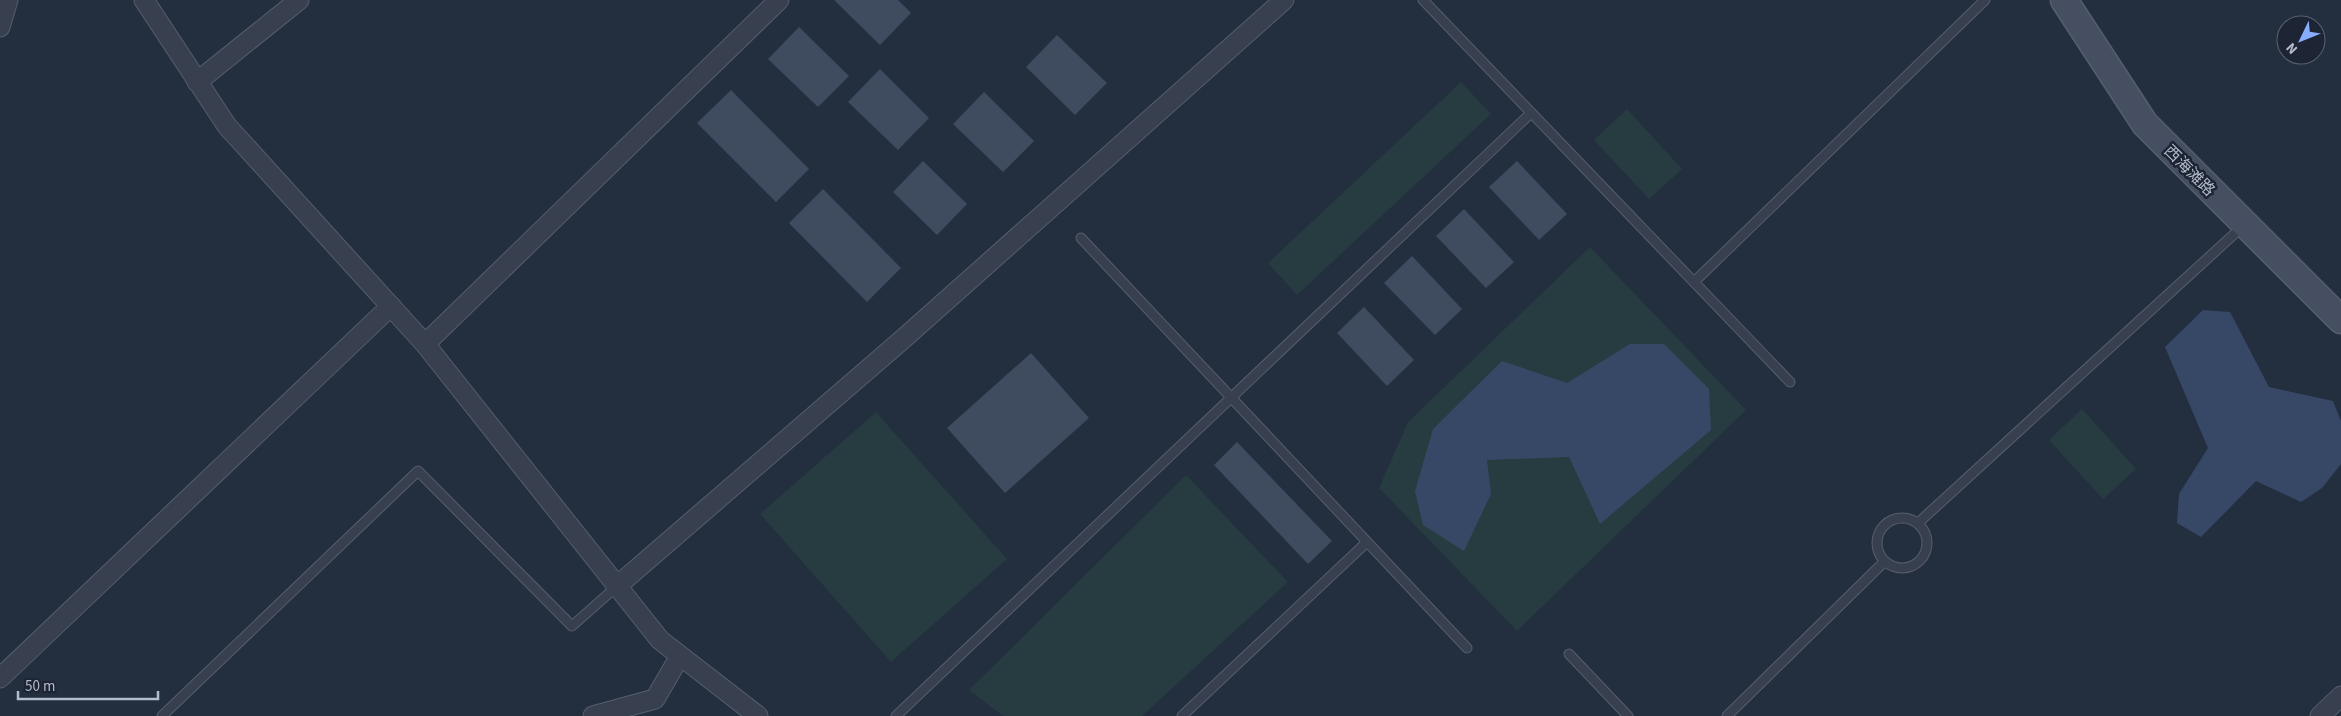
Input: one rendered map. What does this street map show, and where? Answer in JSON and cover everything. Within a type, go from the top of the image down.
[{"type":"main road","name":"西海滩路","points":[[2064,0],[2144,124],[2341,320]]},
{"type":"street","points":[[0,27],[8,0]]},
{"type":"street","points":[[144,0],[227,126],[425,344],[660,640],[758,716]]},
{"type":"street","points":[[197,82],[300,0]]},
{"type":"street","points":[[425,344],[779,0]]},
{"type":"street","points":[[616,586],[903,339],[1284,0]]},
{"type":"street","points":[[0,678],[391,306]]},
{"type":"street","points":[[593,716],[654,698],[680,656]]},
{"type":"street","points":[[2320,716],[2341,696]]},
{"type":"lane","points":[[1423,0],[1790,382]]},
{"type":"lane","points":[[1694,282],[1985,0]]},
{"type":"lane","points":[[896,716],[1531,112]]},
{"type":"lane","points":[[1918,523],[2245,224]]},
{"type":"lane","points":[[1081,238],[1467,648]]},
{"type":"lane","points":[[162,716],[418,471],[572,626],[616,586]]},
{"type":"lane","points":[[1902,517],[1918,523],[1927,537],[1925,553],[1921,560],[1907,568],[1891,566],[1884,562],[1876,546],[1880,529],[1893,519],[1902,517]]},
{"type":"lane","points":[[1182,716],[1367,542]]},
{"type":"lane","points":[[1727,716],[1884,562]]},
{"type":"lane","points":[[1569,654],[1628,716]]},
{"type":"green space","points":[[1461,82],[1491,114],[1297,295],[1268,263]]},
{"type":"green space","points":[[1627,109],[1682,169],[1649,199],[1594,140]]},
{"type":"green space","points":[[1590,247],[1746,410],[1517,631],[1379,488],[1408,422]]},
{"type":"green space","points":[[2082,409],[2136,469],[2103,499],[2049,440]]},
{"type":"green space","points":[[876,412],[1007,559],[891,662],[760,514]]},
{"type":"green space","points":[[1186,475],[1288,582],[1142,716],[1003,716],[969,690]]},
{"type":"water","points":[[2203,310],[2230,312],[2269,387],[2333,401],[2341,421],[2341,464],[2322,488],[2301,502],[2256,481],[2201,537],[2177,523],[2179,494],[2208,448],[2165,347]]},
{"type":"water","points":[[1630,344],[1664,344],[1709,389],[1711,430],[1600,524],[1569,457],[1487,460],[1491,494],[1464,551],[1423,525],[1415,491],[1433,429],[1502,361],[1567,383]]},
{"type":"building","points":[[834,0],[898,0],[911,13],[880,45]]},
{"type":"building","points":[[799,27],[849,76],[818,107],[768,59]]},
{"type":"building","points":[[1057,35],[1107,83],[1075,115],[1026,67]]},
{"type":"building","points":[[880,69],[929,118],[898,150],[848,102]]},
{"type":"building","points":[[731,90],[809,169],[776,202],[697,123]]},
{"type":"building","points":[[984,92],[1034,141],[1003,172],[953,124]]},
{"type":"building","points":[[923,161],[967,204],[937,235],[893,192]]},
{"type":"building","points":[[1517,161],[1567,214],[1539,240],[1489,187]]},
{"type":"building","points":[[823,189],[901,268],[867,302],[789,223]]},
{"type":"building","points":[[1464,209],[1514,262],[1486,288],[1436,236]]},
{"type":"building","points":[[1412,256],[1462,309],[1435,335],[1384,283]]},
{"type":"building","points":[[1364,307],[1414,360],[1387,386],[1337,333]]},
{"type":"building","points":[[1031,353],[1089,418],[1005,493],[947,428]]},
{"type":"building","points":[[1237,442],[1332,541],[1308,564],[1214,465]]}]
